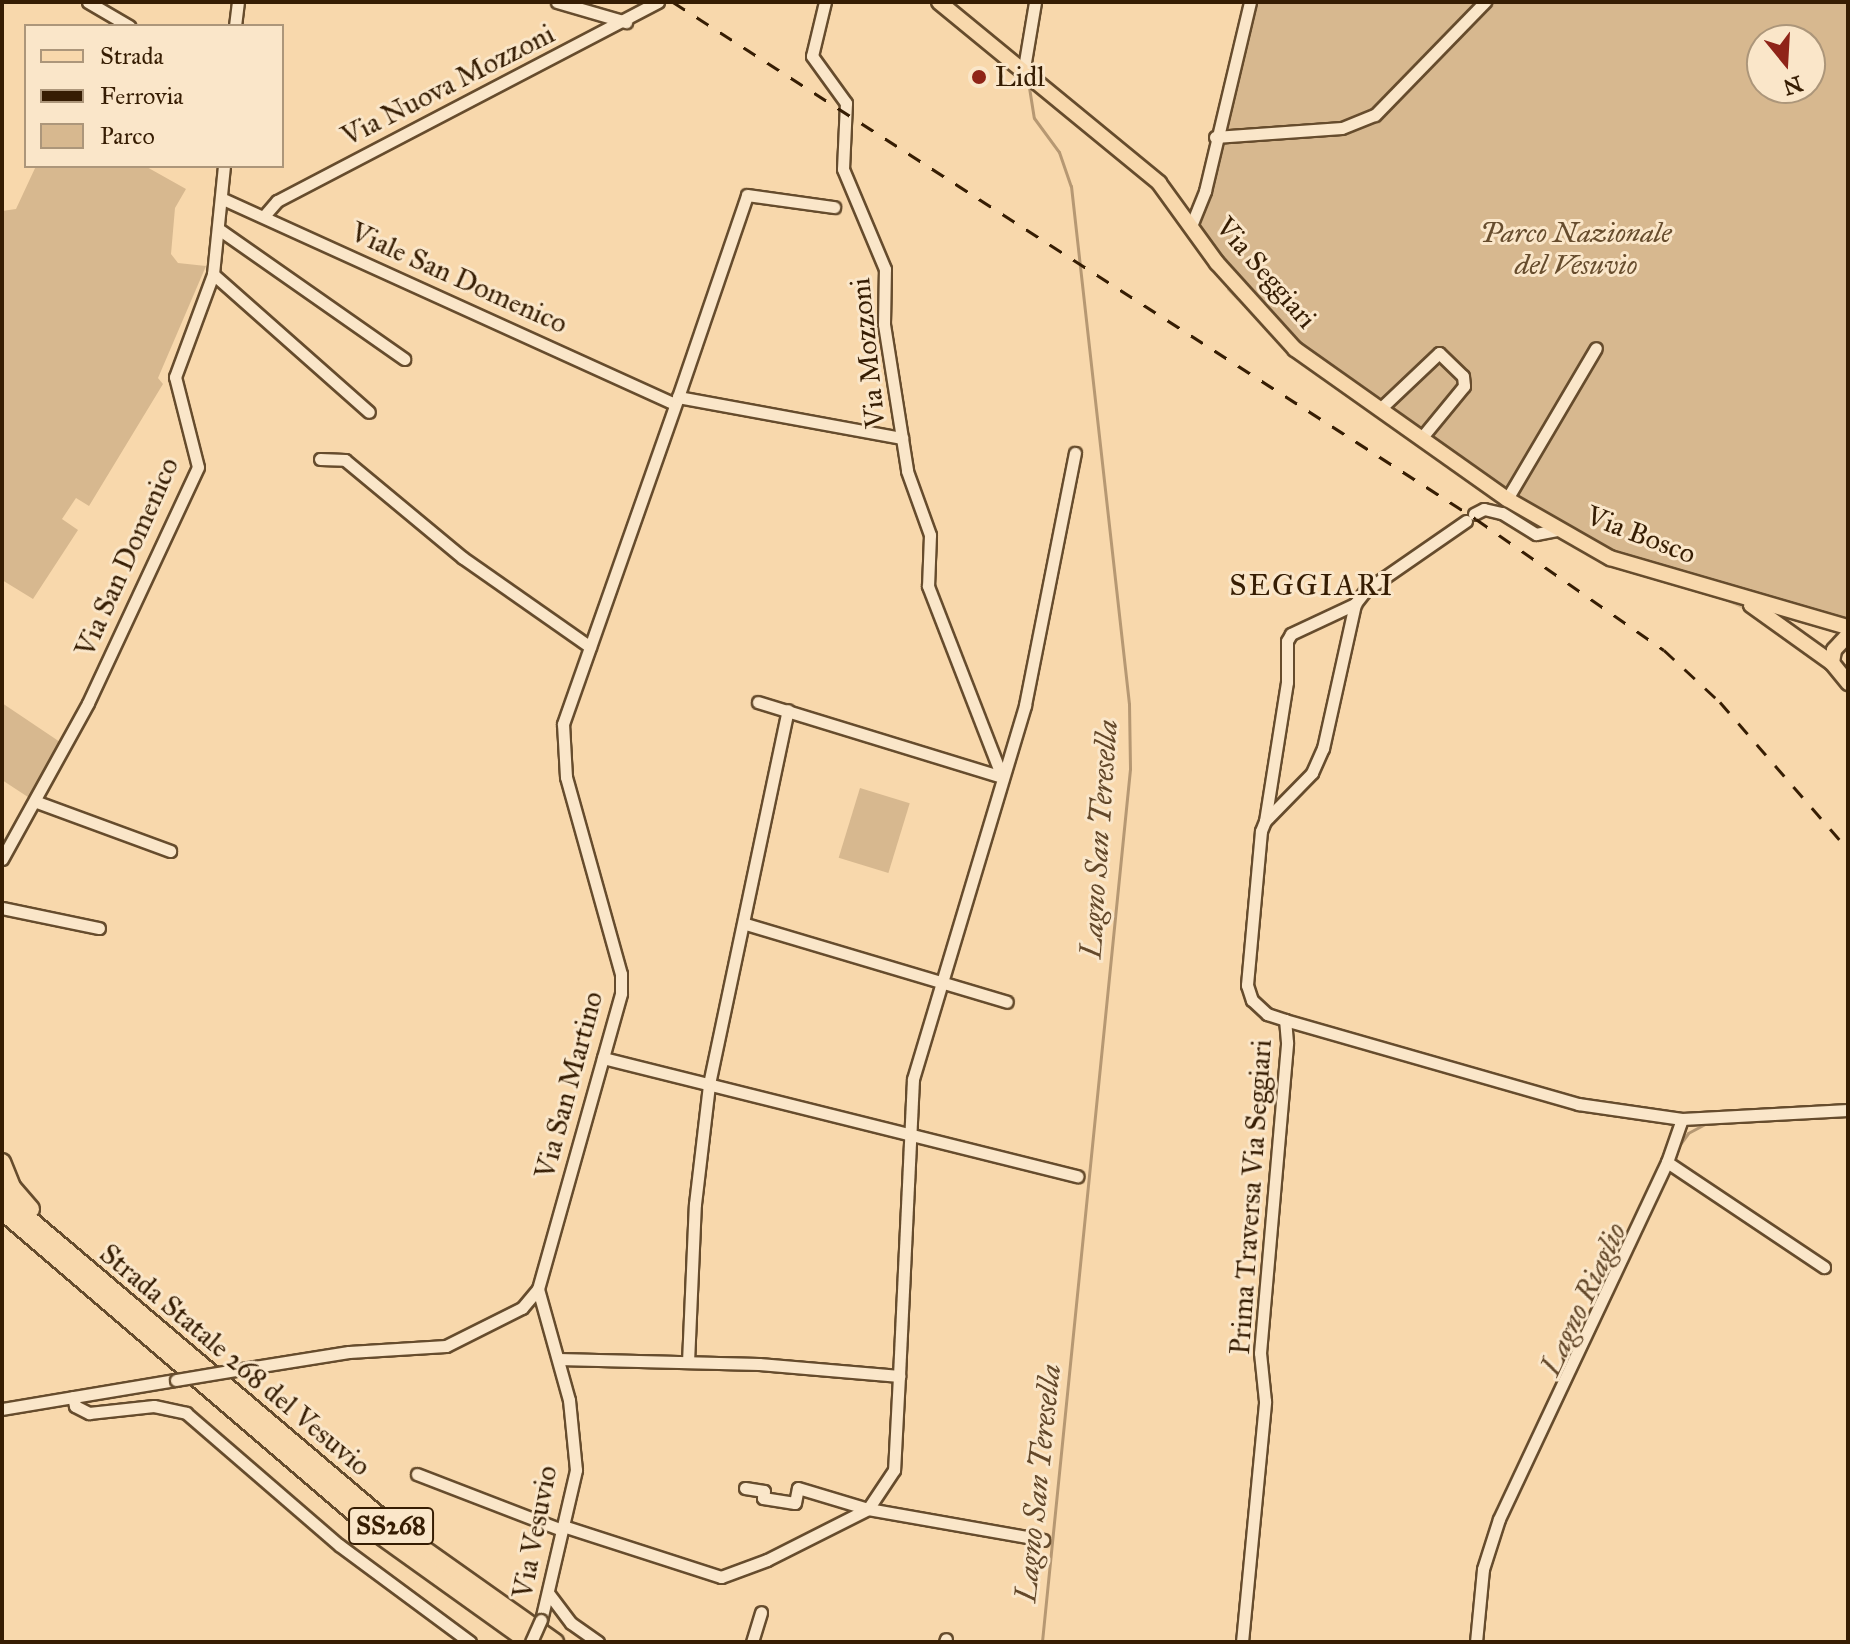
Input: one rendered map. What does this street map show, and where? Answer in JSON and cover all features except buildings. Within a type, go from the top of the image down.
[{"type":"highway","points":[[2,1162],[17,1194],[65,1250]]},
{"type":"highway","name":"Strada Statale 268 del Vesuvio","points":[[2,1196],[391,1526],[555,1642]]},
{"type":"highway","name":"Strada Statale 268 del Vesuvio","points":[[2,1211],[381,1536],[530,1642]]},
{"type":"main road","name":"Via Seggiari","points":[[939,2],[1024,68],[1159,183],[1217,263],[1295,349],[1530,513]]},
{"type":"main road","name":"Via Bosco","points":[[1530,513],[1610,558],[1848,627]]},
{"type":"main road","name":"Via Bosco","points":[[1737,596],[1832,663],[1848,683]]},
{"type":"main road","points":[[1848,635],[1834,650],[1832,663],[1848,660]]},
{"type":"street","points":[[88,2],[126,24]]},
{"type":"street","points":[[235,24],[238,2]]},
{"type":"street","points":[[557,2],[626,22]]},
{"type":"street","name":"Via Nuova Mozzoni","points":[[264,216],[277,201],[626,22],[658,2]]},
{"type":"street","name":"Via Mozzoni","points":[[676,401],[902,438],[884,324],[885,269],[843,169],[846,103],[812,56],[825,2]]},
{"type":"street","points":[[1024,68],[1035,2]]},
{"type":"street","points":[[1191,226],[1250,2]]},
{"type":"street","points":[[1215,137],[1342,128],[1375,115],[1485,2]]},
{"type":"street","name":"Via San Domenico","points":[[2,859],[37,802],[198,467],[175,377],[213,274],[220,230],[224,168]]},
{"type":"street","name":"Via San Martino","points":[[538,1289],[621,993],[621,974],[561,749],[563,724],[747,195],[834,207]]},
{"type":"street","name":"Viale San Domenico","points":[[223,199],[676,401]]},
{"type":"street","points":[[220,230],[404,359]]},
{"type":"street","points":[[213,274],[369,412]]},
{"type":"street","points":[[1507,499],[1596,348]]},
{"type":"street","points":[[1381,408],[1439,353],[1463,376],[1464,386],[1423,436]]},
{"type":"street","points":[[902,438],[907,471],[930,535],[928,586],[1002,777]]},
{"type":"street","points":[[417,1474],[562,1528],[721,1577],[868,1509],[894,1470],[913,1079],[939,981],[1025,705],[1075,453]]},
{"type":"street","points":[[320,459],[345,460],[463,558],[590,647]]},
{"type":"street","points":[[1265,821],[1301,787],[1323,748],[1355,604],[1365,591],[1484,509],[1536,534],[1557,530]]},
{"type":"street","points":[[1514,521],[1530,513]]},
{"type":"street","name":"Prima Traversa Via Seggiari","points":[[1242,1642],[1265,1401],[1260,1345],[1287,1042],[1285,1020],[1260,1009],[1247,985],[1265,821],[1287,682],[1287,641],[1291,634],[1355,604]]},
{"type":"street","points":[[758,702],[1002,777]]},
{"type":"street","points":[[688,1362],[695,1204],[709,1084],[746,924],[788,710]]},
{"type":"street","points":[[37,802],[170,851]]},
{"type":"street","points":[[2,908],[99,928]]},
{"type":"street","points":[[746,924],[1007,1002]]},
{"type":"street","points":[[1285,1020],[1578,1104],[1682,1119],[1848,1110]]},
{"type":"street","points":[[603,1058],[1078,1176]]},
{"type":"street","points":[[1476,1642],[1481,1578],[1499,1519],[1667,1162],[1682,1119]]},
{"type":"street","points":[[1667,1162],[1824,1267]]},
{"type":"street","points":[[2,1409],[349,1352],[425,1351],[446,1346],[522,1308],[538,1289]]},
{"type":"street","name":"Via Vesuvio","points":[[530,1642],[549,1594],[576,1470],[569,1400],[538,1289]]},
{"type":"street","points":[[558,1359],[688,1362],[899,1376]]},
{"type":"street","points":[[73,1397],[75,1406],[89,1413],[154,1406],[186,1413],[339,1545],[470,1642]]},
{"type":"street","points":[[745,1488],[764,1491],[763,1498],[795,1503],[798,1488],[868,1509],[1043,1540]]},
{"type":"street","points":[[549,1594],[571,1623],[598,1642]]},
{"type":"street","points":[[752,1642],[761,1612]]},
{"type":"green space","name":"Parco Nazionale del Vesuvio","points":[[1249,2],[1848,2],[1848,630],[1752,613],[1708,593],[1638,574],[1561,540],[1454,471],[1417,438],[1288,351],[1227,290],[1229,285],[1191,240]]},
{"type":"green space","points":[[35,168],[149,168],[186,189],[175,208],[171,254],[178,263],[206,266],[158,378],[163,384],[89,506],[76,498],[62,519],[78,530],[33,599],[2,580],[2,211],[16,209]]},
{"type":"green space","points":[[2,703],[60,742],[31,799],[2,780]]},
{"type":"green space","points":[[860,788],[910,803],[888,873],[839,858]]},
{"type":"waterway","name":"Lagno San Teresella","points":[[1028,81],[1034,118],[1059,152],[1071,186],[1129,704],[1130,769],[1042,1642]]},
{"type":"waterway","name":"Lagno Riaglio","points":[[1678,1147],[1688,1133],[1709,1122]]},
{"type":"waterway","name":"Lagno Riaglio","points":[[1482,1642],[1483,1624]]},
{"type":"railway","points":[[673,2],[1476,519],[1664,650],[1720,702],[1848,849]]},
{"type":"place","name":"Lidl","points":[[979,77]]},
{"type":"district","name":"SEGGIARI","points":[[1312,585]]}]
